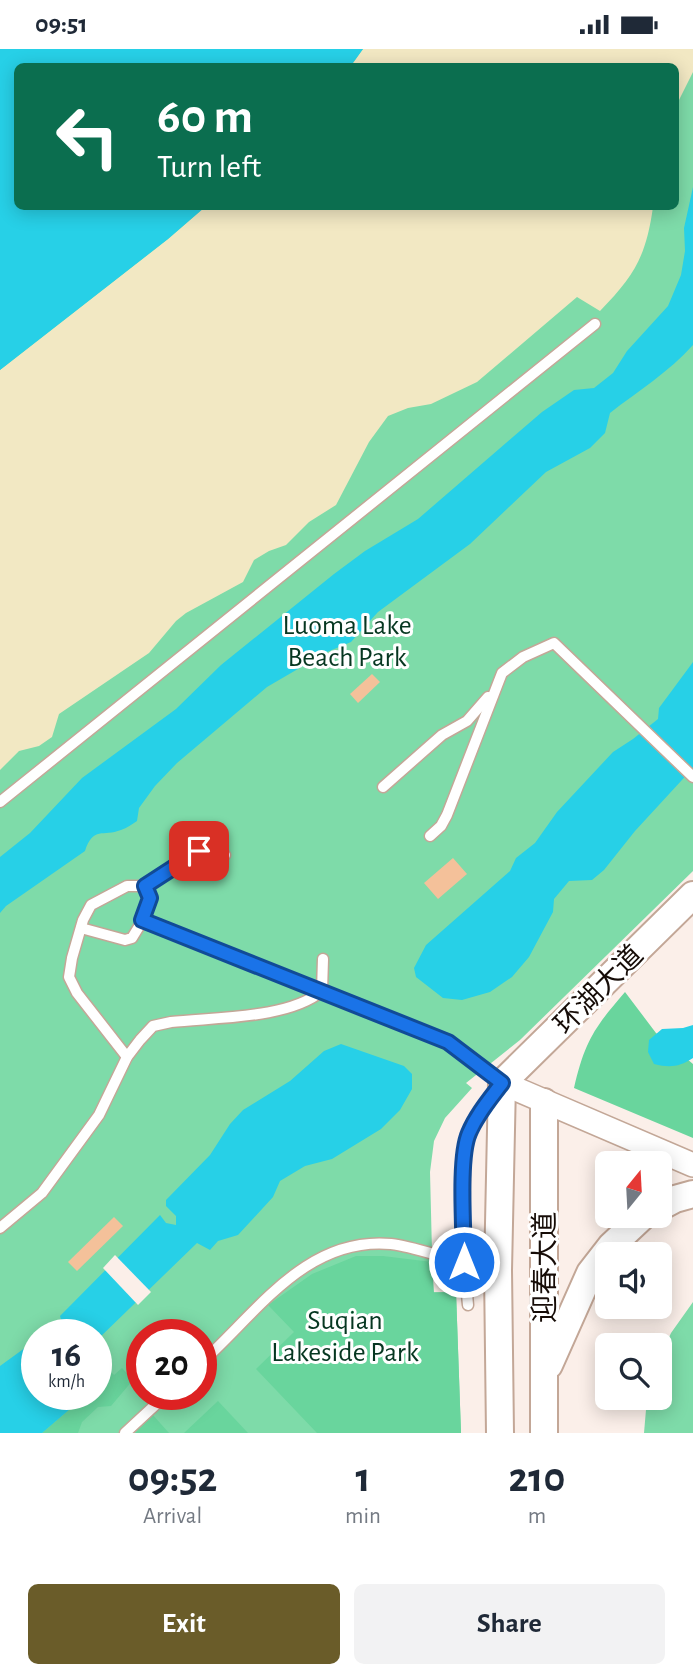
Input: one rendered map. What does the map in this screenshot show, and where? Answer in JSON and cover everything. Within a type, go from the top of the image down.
[{"type":"main road","name":"环湖大道","points":[[502,1083],[693,895]]},
{"type":"main road","name":"迎春大道","points":[[500,1433],[498,1271],[502,1083]]},
{"type":"main road","name":"迎春大道","points":[[544,1102],[544,1433]]},
{"type":"main road","points":[[672,1201],[693,1194]]},
{"type":"main road","points":[[545,1377],[590,1273],[611,1246],[629,1229]]},
{"type":"street","points":[[502,1083],[693,1165]]},
{"type":"lane","points":[[0,803],[595,324]]},
{"type":"lane","points":[[430,836],[441,826],[447,815],[502,673],[523,657],[554,643],[693,777]]},
{"type":"lane","points":[[383,787],[442,735],[467,721],[494,692]]},
{"type":"lane","points":[[127,1056],[77,993],[69,977],[81,928],[91,905],[127,886],[145,886],[207,846],[225,855]]},
{"type":"lane","points":[[81,928],[125,940],[132,938],[150,898],[145,886]]},
{"type":"lane","points":[[142,920],[448,1042],[502,1083],[479,1114],[468,1135],[464,1172],[464,1262],[468,1305]]},
{"type":"lane","points":[[0,1228],[42,1193],[99,1115],[127,1056],[153,1027],[171,1022],[287,1010],[311,1000],[322,991],[323,959]]},
{"type":"lane","points":[[217,1347],[290,1275],[321,1257],[354,1245],[391,1244],[464,1262]]},
{"type":"lane","points":[[125,1433],[150,1410]]},
{"type":"green space","name":"Luoma Lake Beach Park","points":[[69,49],[693,49],[693,871],[520,1040],[466,1083],[472,1088],[445,1118],[434,1141],[430,1172],[433,1292],[456,1292],[461,1433],[0,1433],[0,111],[14,186],[14,210],[679,210],[679,63],[53,63]]},
{"type":"green space","points":[[625,992],[656,1033],[693,1064],[693,1138],[574,1088],[582,1058],[592,1036]]},
{"type":"green space","name":"Suqian Lakeside Park","points":[[356,1256],[383,1256],[432,1262],[434,1293],[456,1292],[461,1433],[317,1433],[256,1369],[294,1332],[268,1305],[312,1274]]},
{"type":"green space","points":[[693,1302],[693,1433],[644,1433],[646,1410],[672,1410],[671,1333]]},
{"type":"green space","points":[[122,1368],[126,1372],[126,1388],[112,1405],[112,1373],[114,1375]]},
{"type":"green space","points":[[217,1402],[248,1433],[184,1433],[208,1410],[217,1410]]},
{"type":"green space","points":[[69,1410],[95,1410],[82,1422],[78,1433],[42,1433]]},
{"type":"green space","points":[[152,1414],[169,1433],[135,1433]]},
{"type":"sand","points":[[363,49],[693,49],[693,72],[679,100],[679,63],[353,63]]},
{"type":"sand","points":[[202,210],[652,210],[647,239],[637,264],[600,311],[577,297],[477,382],[431,404],[408,408],[388,416],[369,442],[336,505],[309,522],[286,545],[254,560],[243,582],[186,613],[149,653],[59,714],[52,737],[39,746],[19,751],[0,770],[0,370]]},
{"type":"water","points":[[0,49],[363,49],[353,63],[14,63],[14,210],[202,210],[0,370]]},
{"type":"water","points":[[693,187],[693,345],[684,355],[610,413],[605,433],[590,448],[546,472],[470,544],[378,612],[351,642],[327,652],[267,687],[177,763],[139,808],[137,821],[115,832],[95,835],[85,851],[6,906],[0,913],[0,857],[30,833],[82,778],[176,709],[221,665],[334,574],[365,551],[418,519],[542,412],[574,390],[594,388],[613,373],[627,351],[668,306],[681,275],[685,251],[684,228]]},
{"type":"water","points":[[693,662],[693,768],[635,831],[604,870],[592,880],[569,881],[554,899],[553,912],[529,957],[512,977],[490,992],[462,1000],[443,998],[416,977],[414,968],[426,945],[510,871],[516,858],[535,843],[557,812],[613,752],[658,719],[659,708]]},
{"type":"water","points":[[693,1025],[693,1058],[674,1066],[654,1064],[648,1052],[649,1040],[662,1029]]},
{"type":"water","points":[[341,1044],[404,1066],[412,1074],[412,1089],[400,1110],[381,1129],[332,1159],[305,1166],[280,1181],[273,1197],[238,1235],[218,1241],[210,1250],[197,1243],[112,1325],[112,1319],[61,1319],[60,1316],[160,1215],[166,1223],[176,1225],[176,1216],[166,1206],[166,1200],[210,1155],[230,1124],[243,1110],[290,1081],[324,1051]]},
{"type":"water","points":[[21,1351],[21,1410],[69,1410],[42,1433],[0,1433],[0,1366]]},
{"type":"pier","points":[[115,1255],[151,1292],[138,1305],[103,1268]]},
{"type":"building","points":[[372,674],[380,682],[358,703],[350,694]]},
{"type":"building","points":[[453,858],[467,874],[438,899],[424,883]]},
{"type":"building","points":[[114,1217],[123,1226],[77,1271],[68,1262]]},
{"type":"route","points":[[199,851],[145,886],[150,898],[142,920],[448,1042],[502,1083],[479,1114],[468,1135],[464,1172],[464,1262]]}]
